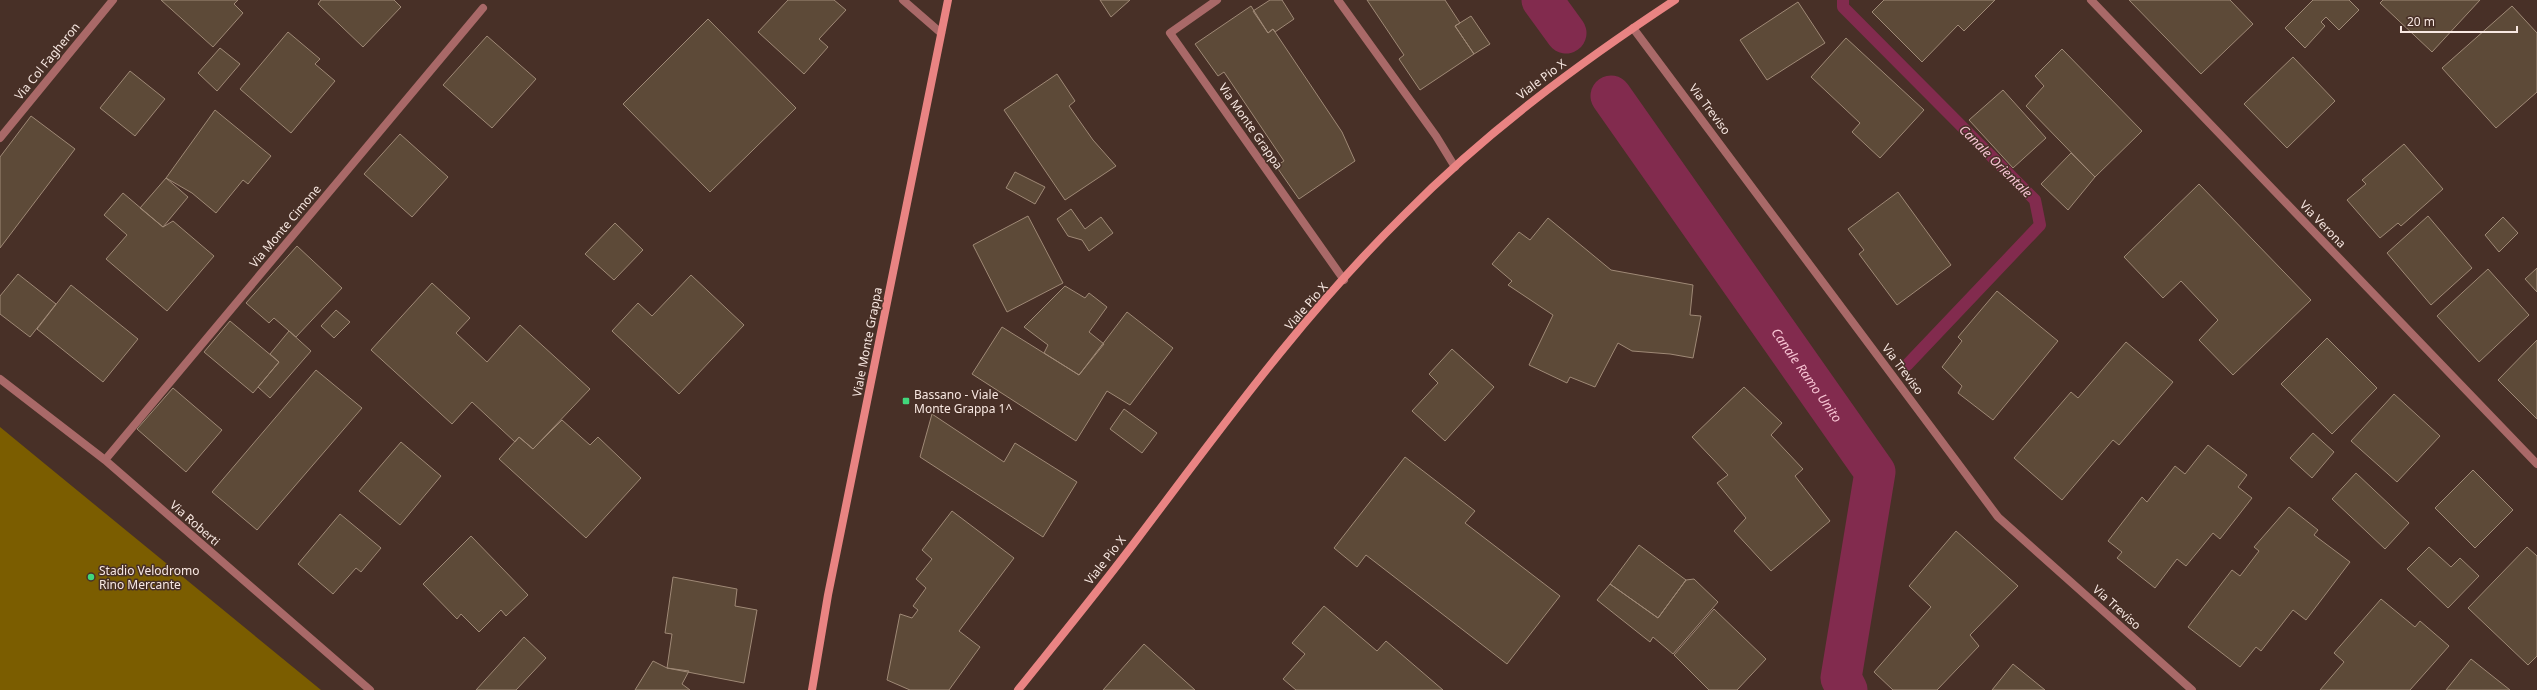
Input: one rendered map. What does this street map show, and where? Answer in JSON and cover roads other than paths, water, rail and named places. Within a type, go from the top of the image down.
[{"type":"main road","name":"Viale Monte Grappa","points":[[812,690],[828,595],[948,0]]},
{"type":"main road","name":"Viale Pio X","points":[[1018,690],[1135,541],[1249,391],[1344,280],[1403,215],[1503,123],[1551,86],[1633,28],[1676,0]]},
{"type":"street","name":"Via Col Fagheron","points":[[0,138],[113,0]]},
{"type":"street","points":[[903,0],[941,33]]},
{"type":"street","name":"Via Monte Grappa","points":[[1217,0],[1170,34],[1344,280]]},
{"type":"street","points":[[1338,0],[1436,136],[1455,167]]},
{"type":"street","name":"Via Verona","points":[[2091,0],[2537,464]]},
{"type":"street","name":"Via Monte Cimone","points":[[105,460],[483,8]]},
{"type":"street","name":"Via Treviso","points":[[1633,28],[1998,517],[2192,690]]},
{"type":"street","name":"Via Roberti","points":[[0,379],[105,460],[370,690]]},
{"type":"waterway","name":"Canale Ramo Unito","points":[[1542,0],[1566,33]]},
{"type":"waterway","name":"Canale Orientale","points":[[1843,0],[1843,7],[2035,200],[2040,225],[1907,365]]},
{"type":"waterway","name":"Canale Ramo Unito","points":[[1611,96],[1875,472],[1841,678],[1847,690]]},
{"type":"place","name":"Bassano - Viale Monte Grappa 1^","points":[[906,401]]},
{"type":"place","name":"Stadio Velodromo Rino Mercante","points":[[91,577]]}]
